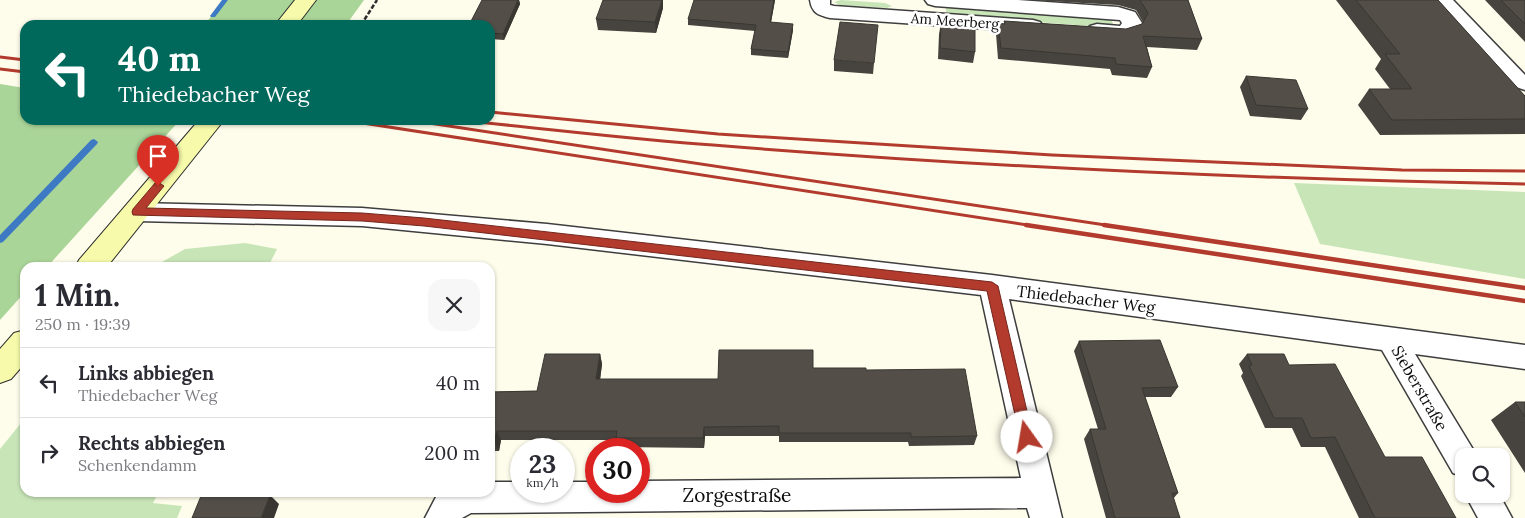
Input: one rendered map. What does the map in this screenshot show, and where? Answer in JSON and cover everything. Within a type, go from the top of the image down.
[{"type":"street","points":[[290,20],[306,0]]},
{"type":"street","name":"Am Meerberg","points":[[820,0],[821,8],[830,12],[1054,27]]},
{"type":"street","name":"Am Meerberg","points":[[935,0],[1118,13],[1128,16],[1132,23],[1130,30],[1122,32],[1083,29]]},
{"type":"street","points":[[1442,0],[1515,79],[1525,84]]},
{"type":"street","points":[[94,262],[206,127]]},
{"type":"street","name":"Thiedebacher Weg","points":[[137,212],[362,217],[424,222],[992,286],[1525,358]]},
{"type":"street","points":[[992,286],[1043,506]]},
{"type":"street","name":"Sieberstraße","points":[[1391,339],[1455,448]]},
{"type":"street","points":[[0,370],[20,348]]},
{"type":"street","name":"Zorgestraße","points":[[441,518],[448,508],[468,498],[1043,506]]},
{"type":"street","points":[[1487,503],[1496,518]]},
{"type":"path","points":[[364,20],[377,0]]},
{"type":"green space","points":[[225,0],[364,0],[350,20],[208,20]]},
{"type":"green space","points":[[841,0],[885,3],[892,6],[887,8],[840,5],[834,2]]},
{"type":"green space","points":[[946,7],[1109,17],[1113,23],[1111,26],[1102,27],[955,16],[946,12]]},
{"type":"green space","points":[[0,84],[20,87],[20,125],[175,125],[52,262],[20,262],[20,298],[0,320]]},
{"type":"green space","points":[[1294,183],[1525,192],[1525,279],[1320,244]]},
{"type":"green space","points":[[245,243],[277,249],[270,262],[162,262],[185,249]]},
{"type":"green space","points":[[20,424],[20,497],[156,497],[153,503],[182,506],[177,518],[0,518],[0,449]]},
{"type":"building","points":[[482,0],[518,0],[503,34],[495,33],[495,20],[472,20]]},
{"type":"building","points":[[603,0],[662,0],[655,22],[596,19]]},
{"type":"building","points":[[694,0],[774,0],[770,22],[793,24],[788,52],[751,49],[756,25],[688,19]]},
{"type":"building","points":[[1140,0],[1188,0],[1202,39],[1143,36],[1152,67],[1116,64],[1115,58],[1001,48],[998,23],[1005,24],[1004,21],[1126,29],[1142,24],[1148,13]]},
{"type":"building","points":[[1356,0],[1438,0],[1525,96],[1525,119],[1392,120],[1369,89],[1412,89],[1385,54],[1400,54]]},
{"type":"building","points":[[1501,0],[1525,0],[1525,24]]},
{"type":"building","points":[[840,22],[878,25],[874,63],[834,60]]},
{"type":"building","points":[[941,23],[975,26],[975,52],[940,48]]},
{"type":"building","points":[[1246,76],[1296,80],[1308,109],[1256,105]]},
{"type":"building","points":[[1160,340],[1178,387],[1142,388],[1178,493],[1172,493],[1180,518],[1115,518],[1090,429],[1106,429],[1079,341]]},
{"type":"building","points":[[719,350],[813,350],[813,368],[866,368],[866,370],[965,369],[977,436],[911,437],[911,433],[779,433],[779,426],[704,427],[703,438],[616,438],[617,431],[497,431],[495,438],[495,392],[537,391],[545,354],[600,354],[596,379],[718,379]]},
{"type":"building","points":[[1247,354],[1284,354],[1289,365],[1335,364],[1385,457],[1422,457],[1456,518],[1375,518],[1335,437],[1311,438],[1302,418],[1274,418],[1249,366],[1252,365]]},
{"type":"building","points":[[1515,402],[1525,402],[1525,417]]},
{"type":"building","points":[[201,497],[269,497],[261,518],[192,518]]},
{"type":"waterway","points":[[213,16],[225,0]]},
{"type":"waterway","points":[[0,240],[94,142]]},
{"type":"railway","points":[[0,57],[20,59]]},
{"type":"railway","points":[[0,69],[20,71]]},
{"type":"railway","points":[[495,112],[718,134],[1052,155],[1402,170],[1525,171]]},
{"type":"railway","points":[[495,124],[681,143],[1017,166],[1322,179],[1525,184]]},
{"type":"railway","points":[[376,125],[1034,226]]},
{"type":"railway","points":[[442,125],[1112,226]]},
{"type":"railway","points":[[1026,225],[1525,301]]},
{"type":"railway","points":[[1104,225],[1525,288]]},
{"type":"route","points":[[158,186],[137,212],[362,217],[424,222],[547,234],[992,286],[1027,437]]}]
